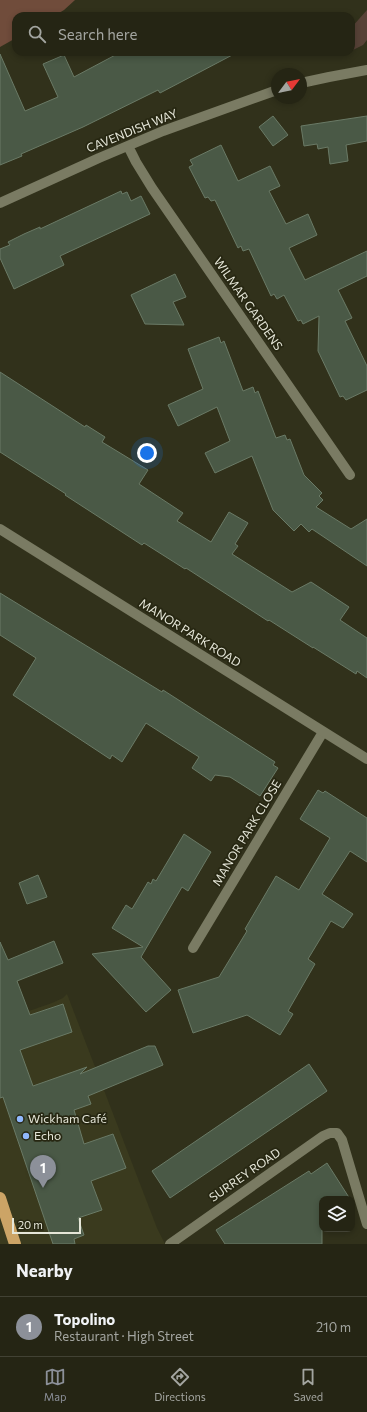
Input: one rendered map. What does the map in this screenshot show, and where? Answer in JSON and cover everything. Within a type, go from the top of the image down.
[{"type":"highway","points":[[0,1198],[15,1244]]},
{"type":"street","points":[[307,82],[367,70]]},
{"type":"street","name":"CAVENDISH WAY","points":[[0,203],[80,166],[163,131],[271,92]]},
{"type":"street","name":"WILMAR GARDENS","points":[[128,146],[155,193],[350,475]]},
{"type":"street","name":"MANOR PARK ROAD","points":[[0,529],[367,759]]},
{"type":"street","name":"MANOR PARK CLOSE","points":[[193,948],[323,732]]},
{"type":"street","name":"SURREY ROAD","points":[[170,1244],[323,1136],[330,1133],[336,1133],[342,1140],[367,1224]]},
{"type":"shaded area","points":[[0,0],[75,0],[61,12],[12,12],[12,40],[0,47]]},
{"type":"shaded area","points":[[367,10],[367,40],[363,45],[355,49],[355,24]]},
{"type":"shaded area","points":[[67,994],[157,1228],[165,1244],[0,1244],[0,1021],[52,1003],[63,998]]},
{"type":"building","points":[[0,54],[25,111],[58,97],[43,64],[64,56],[74,77],[113,56],[230,56],[160,93],[158,90],[83,127],[21,154],[22,156],[0,165]]},
{"type":"building","points":[[273,116],[288,135],[273,146],[259,127]]},
{"type":"building","points":[[367,116],[367,141],[346,145],[348,161],[330,164],[328,147],[318,149],[317,144],[304,146],[301,126]]},
{"type":"building","points":[[221,145],[238,181],[270,166],[280,186],[269,191],[286,224],[308,214],[317,235],[289,248],[305,280],[367,251],[367,276],[338,290],[352,318],[345,321],[367,366],[367,390],[346,400],[343,396],[340,397],[318,351],[319,316],[303,324],[301,320],[298,321],[284,295],[277,299],[274,294],[271,296],[249,249],[243,251],[241,246],[238,248],[215,200],[211,201],[208,197],[205,198],[189,167],[193,165],[190,160]]},
{"type":"building","points":[[121,191],[122,194],[127,192],[131,201],[141,196],[150,214],[60,256],[64,265],[14,289],[0,258],[0,249],[10,245],[8,242],[24,234],[40,227],[40,229]]},
{"type":"building","points":[[175,274],[186,297],[173,302],[184,325],[145,324],[131,295]]},
{"type":"building","points":[[219,337],[221,343],[224,341],[243,391],[253,387],[255,393],[258,391],[276,438],[285,435],[287,440],[290,439],[304,475],[322,493],[319,496],[323,500],[316,507],[351,529],[367,519],[367,566],[312,529],[309,532],[301,524],[294,531],[273,510],[252,456],[215,473],[205,453],[230,441],[217,407],[178,426],[168,405],[203,389],[188,349]]},
{"type":"building","points":[[0,372],[85,427],[86,425],[105,437],[102,442],[148,470],[139,484],[183,513],[177,521],[211,542],[229,512],[248,523],[235,544],[238,546],[232,554],[292,592],[311,582],[349,607],[340,620],[367,638],[367,678],[357,671],[356,674],[269,620],[268,621],[186,568],[185,569],[144,543],[142,545],[0,452]]},
{"type":"building","points":[[0,593],[162,692],[163,690],[275,762],[273,765],[278,768],[260,796],[230,777],[215,775],[211,781],[192,768],[199,757],[146,723],[122,762],[112,755],[110,759],[13,695],[36,658],[0,635]]},
{"type":"building","points":[[318,790],[323,793],[325,791],[367,818],[367,862],[350,851],[322,894],[353,914],[343,928],[331,921],[308,959],[315,964],[288,1011],[293,1014],[280,1035],[247,1015],[193,1033],[178,990],[219,977],[247,931],[245,929],[276,876],[299,890],[330,838],[300,819]]},
{"type":"building","points":[[184,834],[211,852],[188,891],[182,887],[141,957],[171,990],[146,1012],[92,954],[143,947],[112,928],[126,905],[132,909],[148,882],[151,884],[153,879],[156,881]]},
{"type":"building","points":[[38,875],[47,897],[27,904],[19,883]]},
{"type":"building","points":[[54,941],[63,963],[17,981],[30,1015],[63,1004],[72,1032],[20,1050],[33,1086],[87,1067],[80,1074],[148,1046],[155,1046],[163,1065],[88,1096],[91,1104],[74,1110],[84,1144],[113,1134],[126,1168],[91,1181],[102,1210],[78,1218],[84,1235],[74,1239],[75,1244],[53,1244],[3,1097],[0,1098],[0,942],[8,960]]},
{"type":"building","points":[[309,1064],[327,1091],[170,1198],[152,1171]]},
{"type":"building","points":[[327,1163],[348,1196],[319,1196],[319,1232],[322,1232],[322,1244],[225,1244],[216,1230],[309,1171],[311,1174]]},
{"type":"place","name":"Wickham Café","points":[[20,1119]]},
{"type":"place","name":"Echo","points":[[26,1136]]},
{"type":"place","name":"Topolino","points":[[43,1188]]}]
